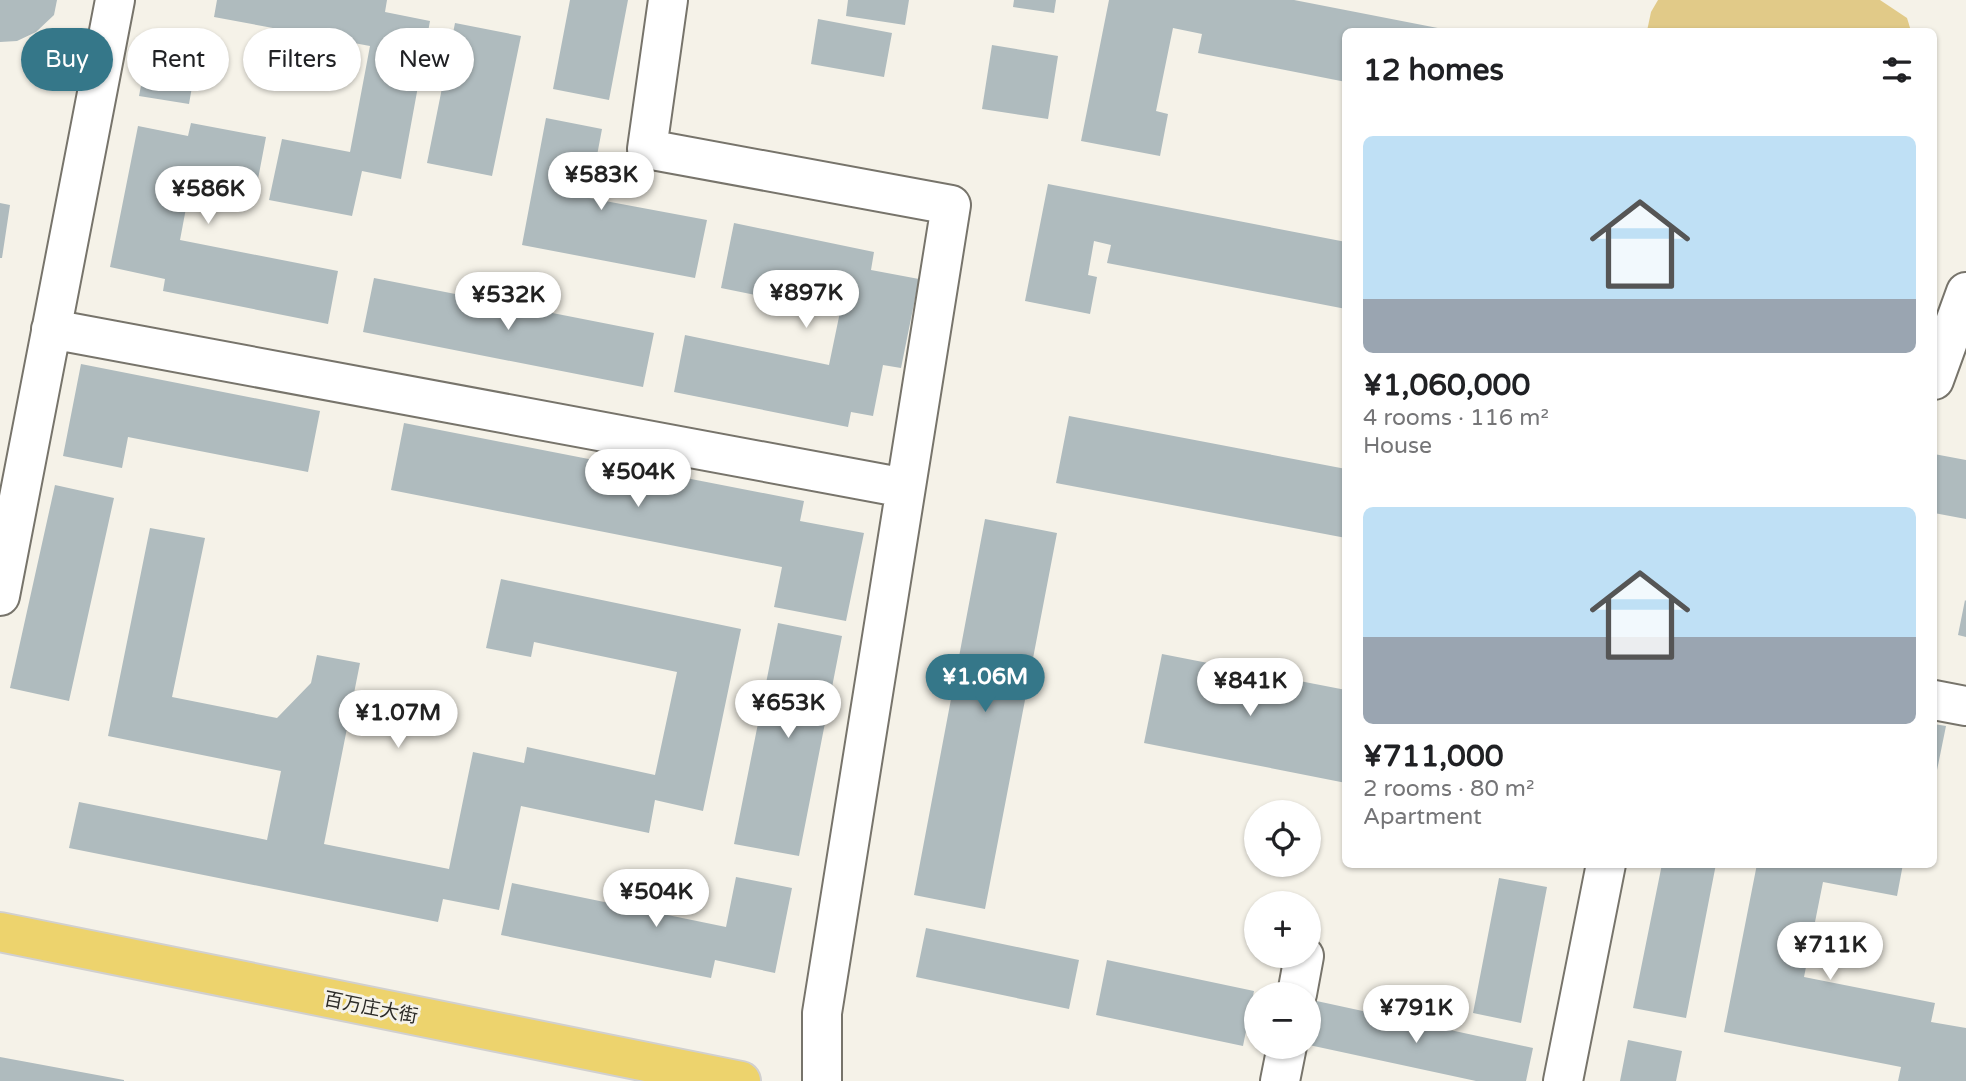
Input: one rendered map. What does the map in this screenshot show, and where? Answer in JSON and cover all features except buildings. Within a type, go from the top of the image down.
[{"type":"main road","name":"百万庄大街","points":[[0,932],[741,1081]]},
{"type":"street","points":[[0,596],[115,0]]},
{"type":"street","points":[[668,0],[647,149],[951,205],[822,1013],[822,1081]]},
{"type":"street","points":[[1937,372],[1966,292]]},
{"type":"street","points":[[51,329],[905,488]]},
{"type":"street","points":[[1937,701],[1966,706]]},
{"type":"street","points":[[1563,1081],[1605,868]]},
{"type":"street","points":[[1280,1081],[1284,1059]]},
{"type":"shaded area","points":[[1658,0],[1880,0],[1907,18],[1910,28],[1648,28],[1651,12]]}]
